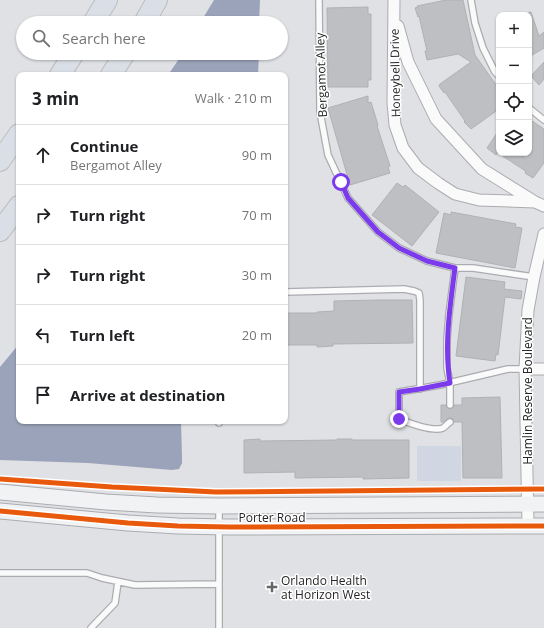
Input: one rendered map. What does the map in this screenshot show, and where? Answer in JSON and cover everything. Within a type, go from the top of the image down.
[{"type":"highway","points":[[97,16],[107,0]]},
{"type":"highway","points":[[148,16],[157,0]]},
{"type":"highway","points":[[62,72],[70,60]]},
{"type":"highway","points":[[113,72],[121,60]]},
{"type":"highway","points":[[0,161],[16,138]]},
{"type":"highway","points":[[0,230],[16,210]]},
{"type":"street","name":"Honeybell Drive","points":[[394,0],[393,103],[395,125],[403,148],[418,168],[438,184],[455,194],[479,200],[540,204]]},
{"type":"street","name":"Honeybell Drive","points":[[394,14],[408,62],[436,119],[482,169],[540,204]]},
{"type":"street","name":"Hamlin Reserve Boulevard","points":[[528,526],[525,369],[528,310],[544,234]]},
{"type":"street","points":[[525,369],[544,369]]},
{"type":"street","name":"Porter Road","points":[[0,492],[156,505],[544,504]]},
{"type":"street","points":[[0,502],[51,506],[76,506],[97,501]]},
{"type":"street","name":"Porter Road","points":[[0,512],[178,526],[544,526]]},
{"type":"lane","name":"Bergamot Alley","points":[[319,0],[320,112],[328,155],[348,198],[378,232],[399,248],[427,261],[455,268],[473,268],[534,277]]},
{"type":"lane","points":[[471,0],[475,23],[483,48],[496,73]]},
{"type":"lane","points":[[532,110],[544,120]]},
{"type":"lane","points":[[450,405],[450,383],[447,368],[447,339],[455,268]]},
{"type":"lane","points":[[288,292],[404,289],[414,291],[419,294],[420,389]]},
{"type":"lane","points":[[450,422],[443,428],[431,429],[399,419],[399,392],[450,383],[508,369],[525,369]]},
{"type":"lane","points":[[219,506],[220,628]]},
{"type":"lane","points":[[0,573],[87,573],[118,582],[135,584],[219,584]]},
{"type":"lane","points":[[90,628],[115,603],[118,582]]},
{"type":"shaded area","points":[[417,446],[461,446],[461,481],[417,481]]},
{"type":"water","points":[[214,0],[260,0],[259,16],[204,16]]},
{"type":"water","points":[[178,60],[259,60],[258,72],[170,72]]},
{"type":"water","points":[[16,348],[16,424],[181,424],[182,463],[179,469],[172,470],[88,463],[0,460],[0,367]]},
{"type":"building","points":[[446,0],[463,0],[475,55],[496,85],[496,111],[471,129],[464,122],[465,121],[445,92],[444,93],[439,86],[471,62],[458,54],[427,60],[425,51],[427,51],[419,16],[418,17],[415,8],[418,7],[417,6]]},
{"type":"building","points":[[368,7],[368,14],[371,14],[371,80],[368,80],[368,87],[328,87],[327,8]]},
{"type":"building","points":[[532,15],[539,36],[544,32],[544,48],[532,55]]},
{"type":"building","points":[[544,62],[544,79],[539,85],[532,77],[532,75]]},
{"type":"building","points":[[368,96],[368,103],[371,102],[390,166],[388,167],[390,173],[350,185],[328,108]]},
{"type":"building","points":[[532,121],[544,129],[544,163],[533,178],[525,173],[526,172],[503,156],[532,156]]},
{"type":"building","points":[[496,134],[496,155],[487,148]]},
{"type":"building","points":[[397,183],[403,187],[405,185],[439,212],[412,246],[372,215]]},
{"type":"building","points":[[451,212],[516,224],[515,227],[522,228],[515,268],[436,253],[444,213],[451,215]]},
{"type":"building","points":[[466,277],[505,282],[504,289],[522,291],[521,299],[505,297],[498,355],[496,354],[495,361],[456,356]]},
{"type":"building","points":[[412,300],[413,343],[333,344],[333,346],[317,347],[317,345],[288,345],[288,313],[316,313],[334,311],[334,301]]},
{"type":"building","points":[[500,397],[502,478],[463,478],[462,422],[454,422],[453,419],[448,418],[444,422],[441,422],[441,405],[446,405],[450,409],[454,405],[462,405],[462,398]]},
{"type":"building","points":[[260,439],[260,441],[337,439],[409,440],[409,478],[295,478],[295,472],[244,473],[244,440]]},
{"type":"cycle path","points":[[0,479],[112,487],[216,492],[544,489]]},
{"type":"cycle path","points":[[0,511],[128,523],[178,526],[544,526]]},
{"type":"place","name":"Orlando Health at Horizon West","points":[[272,587]]},
{"type":"route","points":[[341,182],[348,198],[378,232],[399,248],[427,261],[455,268],[447,339],[447,368],[450,383],[399,392],[399,419]]}]
